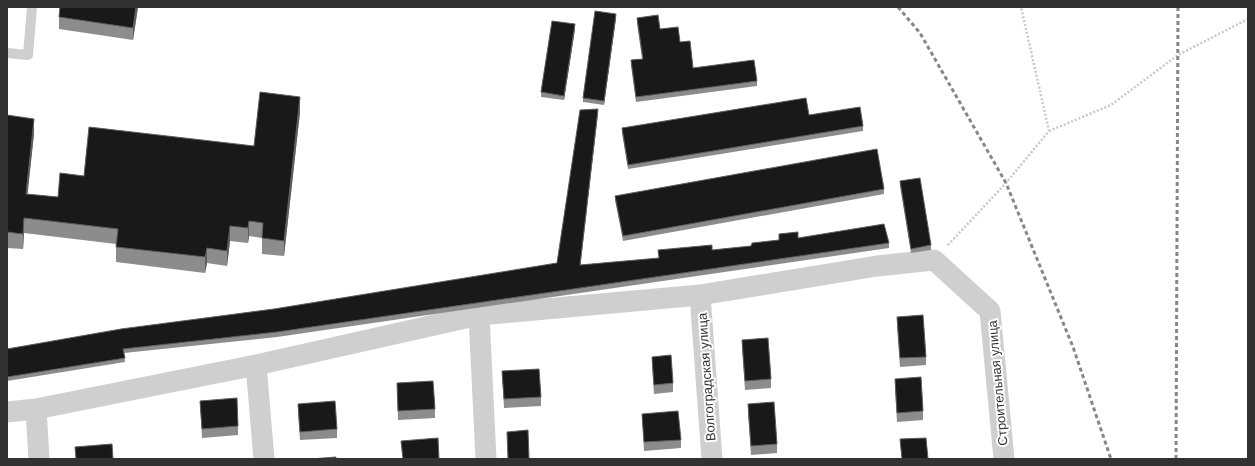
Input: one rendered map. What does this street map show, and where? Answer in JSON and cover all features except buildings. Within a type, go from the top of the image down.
[{"type":"street","points":[[7,412],[36,409],[256,365],[479,315],[700,295],[878,266],[934,260]]},
{"type":"street","name":"Строительная улица","points":[[934,260],[990,311],[1004,459]]},
{"type":"street","name":"Волгоградская улица","points":[[700,295],[712,459]]},
{"type":"street","points":[[479,315],[486,459]]},
{"type":"street","points":[[256,365],[264,459]]},
{"type":"street","points":[[36,409],[39,459]]},
{"type":"lane","points":[[7,53],[28,55],[32,7]]},
{"type":"path","points":[[1021,7],[1050,131]]},
{"type":"path","points":[[934,260],[1006,183],[1050,131],[1111,105],[1178,55],[1248,20]]},
{"type":"railway","points":[[898,7],[920,33],[1006,183],[1073,347],[1111,459]]},
{"type":"railway","points":[[1176,459],[1178,7]]}]
